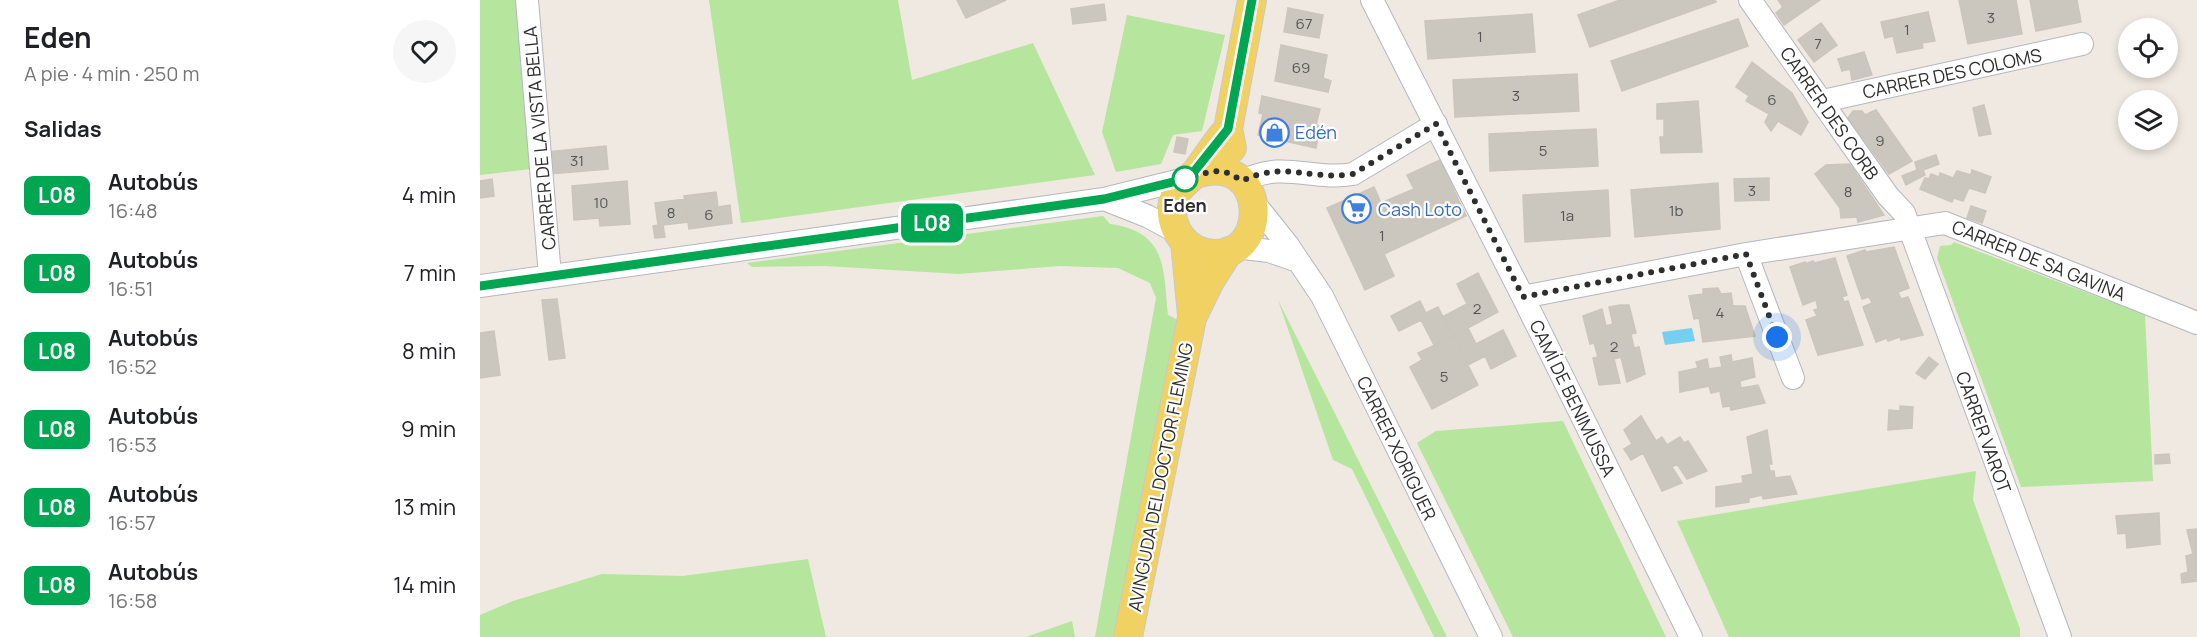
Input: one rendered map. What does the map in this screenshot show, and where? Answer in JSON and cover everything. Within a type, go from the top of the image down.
[{"type":"main road","points":[[1228,129],[1254,224],[1250,233],[1232,249],[1206,253],[1181,237],[1172,209],[1177,192],[1228,129],[1252,0]]},
{"type":"main road","points":[[1191,177],[1217,170],[1246,188]]},
{"type":"main road","name":"AVINGUDA DEL DOCTOR FLEMING","points":[[1181,237],[1192,318]]},
{"type":"main road","name":"AVINGUDA DEL DOCTOR FLEMING","points":[[1128,637],[1192,318],[1206,288],[1232,249]]},
{"type":"street","name":"CARRER DE LA VISTA BELLA","points":[[527,0],[550,276]]},
{"type":"street","name":"CAMÍ DE BENIMUSSA","points":[[1372,0],[1523,297],[1691,637]]},
{"type":"street","name":"CARRER DES CORB","points":[[1750,0],[1888,196],[1904,213],[1908,227]]},
{"type":"street","name":"CARRER DES COLOMS","points":[[1822,102],[2082,44]]},
{"type":"street","points":[[1246,188],[1259,173],[1281,170],[1338,177],[1353,174],[1436,124]]},
{"type":"street","points":[[480,286],[1104,199],[1191,177]]},
{"type":"street","name":"CARRER XORIGUER","points":[[1246,188],[1322,296],[1491,637]]},
{"type":"street","points":[[1104,199],[1147,216],[1181,237]]},
{"type":"street","name":"CARRER DE SA GAVINA","points":[[1523,297],[1746,254],[1945,222],[2197,323]]},
{"type":"street","name":"CARRER VAROT","points":[[1908,227],[2058,636]]},
{"type":"street","points":[[1232,249],[1269,251],[1298,261]]},
{"type":"street","points":[[1746,254],[1793,378]]},
{"type":"green space","points":[[480,0],[516,0],[531,169],[480,175]]},
{"type":"green space","points":[[709,0],[898,0],[912,80],[1033,43],[1095,175],[741,223]]},
{"type":"green space","points":[[1127,15],[1225,35],[1202,131],[1173,135],[1161,164],[1116,172],[1102,132]]},
{"type":"green space","points":[[1103,216],[1110,224],[1129,228],[1143,235],[1153,244],[1163,268],[1168,315],[1178,320],[1116,637],[1095,637],[1156,298],[1150,283],[1118,268],[1059,266],[959,274],[825,266],[752,267],[747,263]]},
{"type":"green space","points":[[1954,242],[2145,315],[2153,481],[2021,487],[1937,258],[1940,246],[1951,245]]},
{"type":"green space","points":[[1278,300],[1447,637],[1434,637],[1352,469],[1333,460]]},
{"type":"green space","points":[[1563,421],[1666,637],[1513,637],[1417,443],[1436,431]]},
{"type":"green space","points":[[1976,471],[1973,500],[2020,629],[2020,637],[1729,637],[1677,521]]},
{"type":"green space","points":[[808,559],[826,637],[480,637],[480,615],[513,601],[602,574],[683,576]]},
{"type":"green space","points":[[1072,621],[1075,637],[1026,637]]},
{"type":"water","points":[[1692,328],[1695,341],[1665,345],[1662,332]]},
{"type":"building","points":[[957,0],[1006,0],[966,18]]},
{"type":"building","points":[[1620,0],[1715,0],[1716,2],[1590,47],[1578,15]]},
{"type":"building","points":[[1778,0],[1820,0],[1784,25],[1776,13],[1783,7]]},
{"type":"building","points":[[1959,0],[2016,0],[2022,34],[1968,44]]},
{"type":"building","points":[[2030,0],[2077,0],[2081,22],[2036,31]]},
{"type":"building","points":[[1104,4],[1106,20],[1073,24],[1071,9]]},
{"type":"building","points":[[1288,8],[1323,15],[1319,38],[1284,32]]},
{"type":"building","points":[[1928,12],[1935,41],[1922,43],[1923,48],[1897,53],[1893,36],[1885,38],[1881,22]]},
{"type":"building","points":[[1532,14],[1535,52],[1428,59],[1425,21]]},
{"type":"building","points":[[1738,19],[1748,46],[1622,91],[1611,61]]},
{"type":"building","points":[[1821,23],[1837,45],[1814,62],[1798,40]]},
{"type":"building","points":[[1281,45],[1327,55],[1323,78],[1331,81],[1328,92],[1275,81]]},
{"type":"building","points":[[1864,52],[1872,75],[1852,80],[1850,69],[1842,71],[1838,59]]},
{"type":"building","points":[[1752,62],[1792,93],[1808,122],[1801,135],[1778,121],[1771,131],[1765,122],[1769,114],[1746,101],[1749,96],[1736,87]]},
{"type":"building","points":[[1577,74],[1579,111],[1455,117],[1453,80]]},
{"type":"building","points":[[1262,96],[1320,109],[1316,125],[1320,126],[1316,148],[1258,135],[1263,114],[1259,113]]},
{"type":"building","points":[[1698,101],[1702,152],[1661,153],[1660,137],[1664,137],[1664,119],[1657,119],[1657,104]]},
{"type":"building","points":[[1984,105],[1991,134],[1979,136],[1973,108]]},
{"type":"building","points":[[1876,110],[1912,161],[1889,174],[1848,118],[1853,111],[1862,111],[1865,115]]},
{"type":"building","points":[[1596,129],[1598,166],[1490,171],[1489,134]]},
{"type":"building","points":[[1177,137],[1188,139],[1185,154],[1174,152]]},
{"type":"building","points":[[606,146],[608,169],[549,174],[547,152]]},
{"type":"building","points":[[1936,155],[1939,164],[1923,170],[1925,175],[1906,185],[1902,176],[1917,170],[1915,162]]},
{"type":"building","points":[[1440,160],[1466,216],[1384,254],[1394,276],[1365,290],[1327,208],[1374,187],[1381,203],[1414,189],[1407,175]]},
{"type":"building","points":[[1850,164],[1884,215],[1858,222],[1857,217],[1841,218],[1840,208],[1815,174],[1826,165]]},
{"type":"building","points":[[1972,170],[1991,177],[1985,193],[1969,188],[1963,201],[1954,198],[1952,202],[1920,189],[1925,178],[1929,179],[1931,174],[1939,177],[1940,173],[1953,178],[1957,171],[1971,175]]},
{"type":"building","points":[[1769,178],[1769,200],[1735,201],[1734,179]]},
{"type":"building","points":[[492,179],[494,196],[480,198],[480,181]]},
{"type":"building","points":[[627,181],[630,224],[600,226],[599,218],[574,220],[572,186]]},
{"type":"building","points":[[1718,183],[1720,229],[1635,237],[1631,190]]},
{"type":"building","points":[[1608,190],[1610,236],[1525,242],[1523,195]]},
{"type":"building","points":[[716,192],[718,207],[730,205],[732,223],[689,229],[684,196]]},
{"type":"building","points":[[685,199],[688,222],[663,225],[665,237],[655,238],[653,226],[658,225],[655,203]]},
{"type":"building","points":[[1971,206],[1986,211],[1982,223],[1967,218]]},
{"type":"building","points":[[1894,247],[1909,288],[1898,292],[1901,299],[1908,297],[1923,335],[1901,340],[1900,337],[1888,341],[1887,338],[1876,342],[1863,307],[1872,303],[1869,297],[1862,299],[1847,256],[1865,250],[1866,252]]},
{"type":"building","points":[[1835,258],[1847,295],[1842,297],[1844,302],[1848,301],[1863,345],[1818,355],[1806,320],[1817,316],[1814,310],[1818,309],[1816,300],[1803,305],[1790,267],[1805,262],[1805,264],[1813,261],[1814,263]]},
{"type":"building","points":[[1478,273],[1498,312],[1453,336],[1442,317],[1467,304],[1457,284]]},
{"type":"building","points":[[1718,288],[1721,294],[1731,293],[1733,306],[1745,306],[1755,336],[1703,342],[1699,318],[1694,319],[1689,296],[1703,294],[1703,289]]},
{"type":"building","points":[[557,299],[565,358],[549,360],[542,300]]},
{"type":"building","points":[[1420,301],[1426,313],[1438,307],[1453,336],[1434,345],[1421,320],[1399,331],[1391,316]]},
{"type":"building","points":[[1629,305],[1636,333],[1631,334],[1634,348],[1639,347],[1645,374],[1627,382],[1621,357],[1614,359],[1620,383],[1599,385],[1593,358],[1598,357],[1594,343],[1590,344],[1583,316],[1602,309],[1606,326],[1613,324],[1609,307]]},
{"type":"building","points":[[1468,328],[1476,344],[1503,330],[1516,356],[1491,369],[1485,356],[1468,365],[1453,336]]},
{"type":"building","points":[[494,331],[500,375],[480,378],[480,333]]},
{"type":"building","points":[[1453,336],[1478,385],[1432,409],[1410,367],[1422,360],[1418,353]]},
{"type":"building","points":[[1731,355],[1732,362],[1752,358],[1755,377],[1740,381],[1741,388],[1758,385],[1765,403],[1731,410],[1730,406],[1723,407],[1720,391],[1711,393],[1709,386],[1680,392],[1679,372],[1698,368],[1696,362],[1707,359],[1709,369],[1722,367],[1720,357]]},
{"type":"building","points":[[1929,357],[1938,364],[1925,379],[1916,373]]},
{"type":"building","points":[[1900,406],[1913,407],[1912,428],[1888,430],[1889,410],[1900,411]]},
{"type":"building","points":[[1641,416],[1656,441],[1662,437],[1667,445],[1680,437],[1684,443],[1688,441],[1707,471],[1687,479],[1677,464],[1672,467],[1682,483],[1662,491],[1643,453],[1631,460],[1624,449],[1632,444],[1624,430]]},
{"type":"building","points":[[1767,430],[1772,464],[1769,464],[1770,471],[1774,471],[1775,478],[1790,476],[1797,494],[1763,499],[1762,495],[1749,498],[1749,502],[1716,507],[1716,487],[1743,483],[1742,476],[1753,474],[1747,437]]},
{"type":"building","points":[[2169,454],[2170,463],[2155,464],[2155,455]]},
{"type":"building","points":[[2159,513],[2160,544],[2127,548],[2126,533],[2118,534],[2116,516]]},
{"type":"building","points":[[2197,529],[2197,581],[2182,583],[2181,574],[2188,572],[2186,556],[2193,554],[2187,530]]},
{"type":"bus line","name":"L08","points":[[480,286],[1104,199],[1189,178],[1193,176],[1228,129],[1252,0]]},
{"type":"place","name":"Edén","points":[[1274,132]]},
{"type":"place","name":"Eden","points":[[1185,179]]},
{"type":"place","name":"Cash Loto","points":[[1357,209]]},
{"type":"route","points":[[1185,179],[1205,171],[1217,170],[1229,173],[1242,181],[1259,173],[1281,170],[1338,177],[1353,174],[1436,124],[1523,297],[1746,254],[1777,337]]}]
